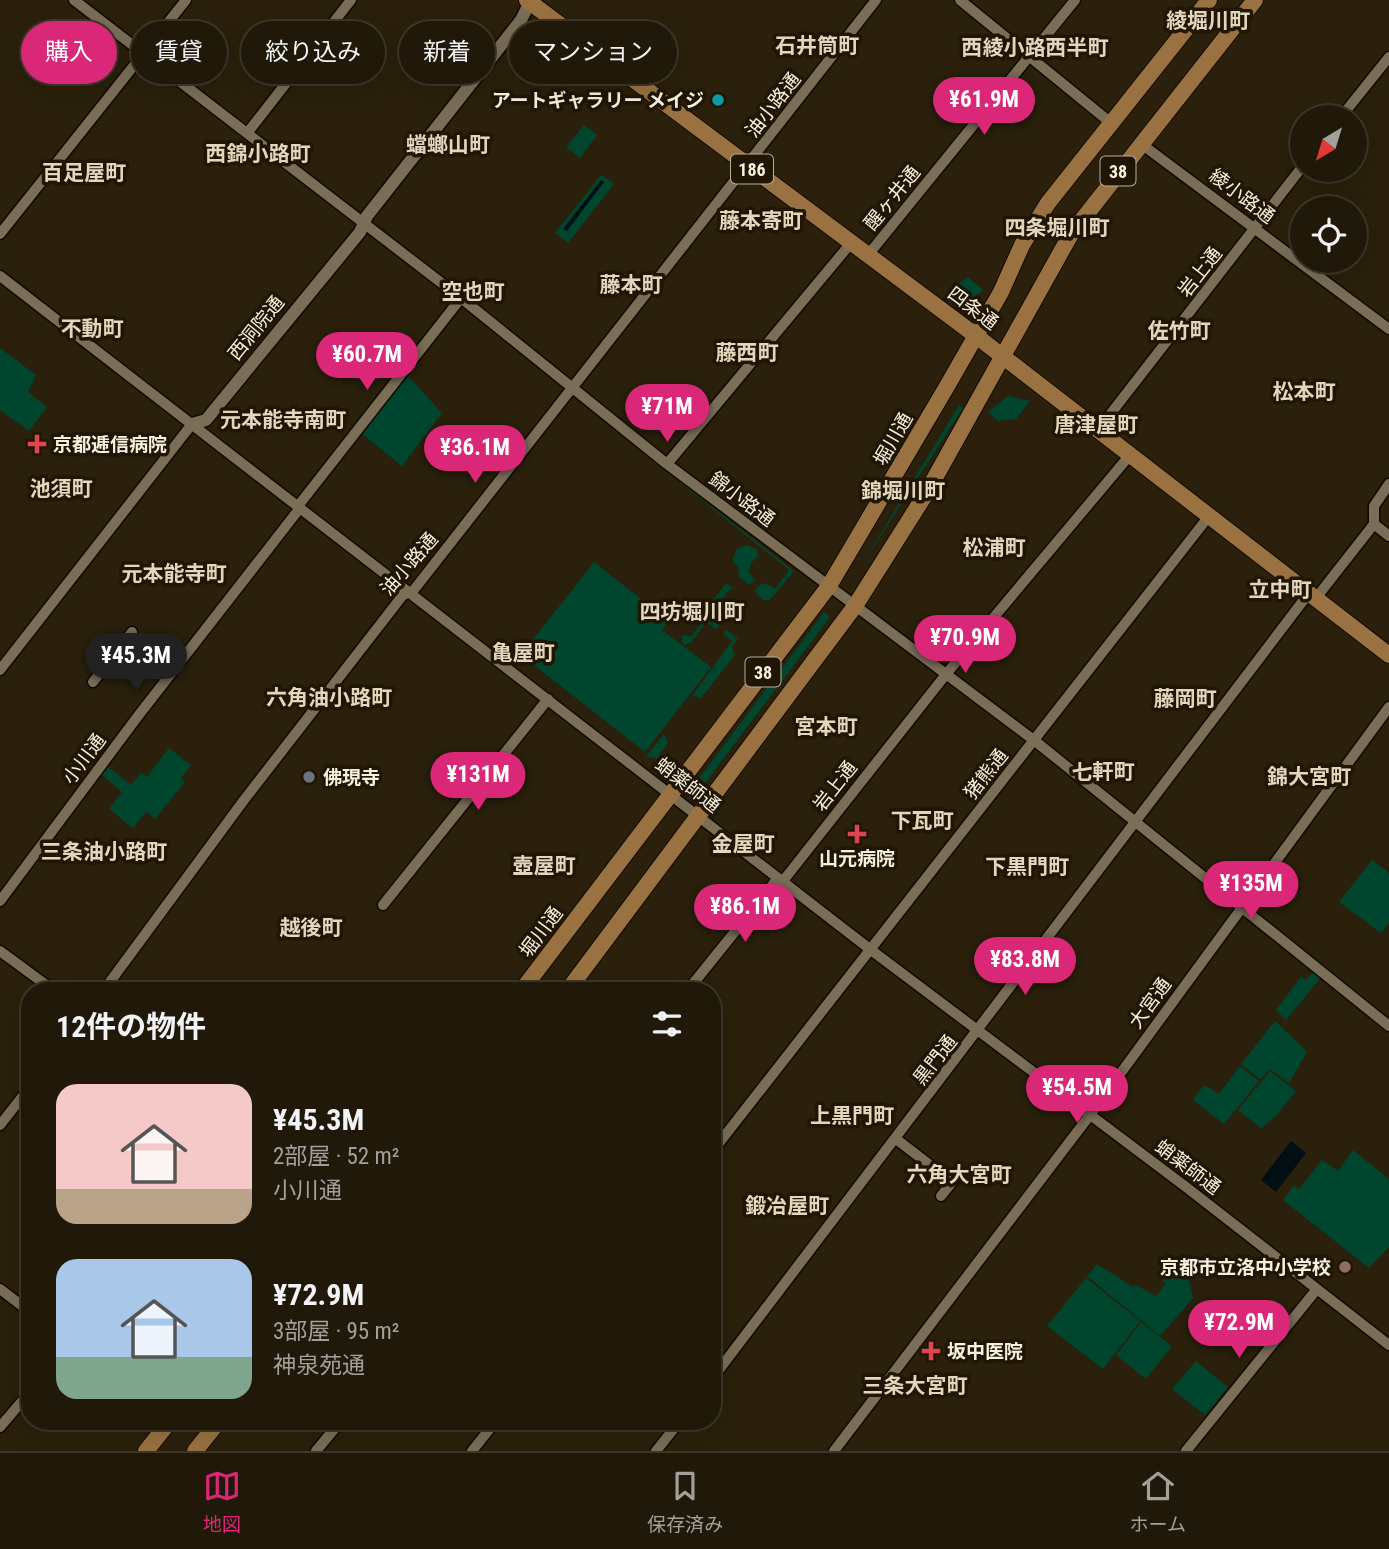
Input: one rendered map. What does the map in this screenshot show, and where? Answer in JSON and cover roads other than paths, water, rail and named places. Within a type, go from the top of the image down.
[{"type":"main road","name":"堀川通","points":[[528,982],[669,793],[830,586],[1001,292],[1022,245],[1048,203],[1209,0]]},
{"type":"main road","name":"38","points":[[574,982],[855,606],[927,492],[1071,234],[1255,0]]},
{"type":"main road","name":"四条通","points":[[529,1],[975,335],[1388,656]]},
{"type":"main road","points":[[146,1451],[163,1430]]},
{"type":"main road","points":[[203,1448],[214,1430]]},
{"type":"street","name":"錦小路通","points":[[74,0],[131,46]]},
{"type":"street","points":[[171,21],[186,0]]},
{"type":"street","points":[[248,132],[351,0]]},
{"type":"street","name":"油小路通","points":[[110,982],[244,800],[402,595],[413,591],[876,0]]},
{"type":"street","points":[[960,0],[1111,124]]},
{"type":"street","name":"醒ヶ井通","points":[[869,256],[1075,0]]},
{"type":"street","name":"西洞院通","points":[[0,670],[192,424],[206,420],[360,232],[364,223],[521,20],[529,1]]},
{"type":"street","points":[[1351,105],[1389,57]]},
{"type":"street","points":[[0,234],[131,73]]},
{"type":"street","name":"錦小路通","points":[[181,84],[248,132],[461,298],[667,464],[1035,741],[1389,1026]]},
{"type":"street","name":"綾小路通","points":[[1140,143],[1389,329]]},
{"type":"street","name":"岩上通","points":[[1098,430],[1290,182]]},
{"type":"street","name":"醒ヶ井通","points":[[667,464],[829,273],[851,243]]},
{"type":"street","name":"蛸薬師通","points":[[0,276],[408,593],[1389,1345]]},
{"type":"street","name":"小川通","points":[[0,901],[138,716],[461,298]]},
{"type":"street","name":"岩上通","points":[[695,982],[947,673],[1130,455]]},
{"type":"street","points":[[1389,484],[1376,501],[1374,524],[1389,536]]},
{"type":"street","name":"猪熊通","points":[[721,1141],[1209,516]]},
{"type":"street","name":"黒門通","points":[[721,1367],[1312,595],[1374,524]]},
{"type":"street","points":[[93,682],[132,632]]},
{"type":"street","points":[[383,905],[548,699]]},
{"type":"street","name":"大宮通","points":[[834,1451],[1090,1115],[1389,707]]},
{"type":"street","points":[[0,951],[42,982]]},
{"type":"street","points":[[0,1125],[21,1098]]},
{"type":"street","points":[[896,1139],[952,1182]]},
{"type":"street","points":[[941,1196],[960,1172]]},
{"type":"street","points":[[0,1289],[21,1305]]},
{"type":"street","points":[[1186,1451],[1317,1289]]},
{"type":"street","points":[[0,1427],[21,1402]]},
{"type":"street","points":[[316,1451],[334,1430]]},
{"type":"street","points":[[472,1451],[489,1430]]},
{"type":"street","points":[[656,1451],[673,1430]]},
{"type":"place","name":"アートギャラリー メイジ","points":[[718,100]]},
{"type":"place","name":"京都逓信病院","points":[[37,444]]},
{"type":"place","name":"佛現寺","points":[[309,777]]},
{"type":"place","name":"山元病院","points":[[857,834]]},
{"type":"place","name":"京都市立洛中小学校","points":[[1345,1267]]},
{"type":"place","name":"坂中医院","points":[[931,1351]]},
{"type":"district","name":"綾堀川町","points":[[1208,21]]},
{"type":"district","name":"石井筒町","points":[[817,46]]},
{"type":"district","name":"西綾小路西半町","points":[[1035,48]]},
{"type":"district","name":"蟷螂山町","points":[[448,145]]},
{"type":"district","name":"西錦小路町","points":[[258,154]]},
{"type":"district","name":"百足屋町","points":[[84,173]]},
{"type":"district","name":"藤本寄町","points":[[761,221]]},
{"type":"district","name":"四条堀川町","points":[[1057,228]]},
{"type":"district","name":"藤本町","points":[[631,285]]},
{"type":"district","name":"空也町","points":[[473,292]]},
{"type":"district","name":"不動町","points":[[92,329]]},
{"type":"district","name":"佐竹町","points":[[1179,331]]},
{"type":"district","name":"藤西町","points":[[747,353]]},
{"type":"district","name":"松本町","points":[[1304,392]]},
{"type":"district","name":"元本能寺南町","points":[[283,420]]},
{"type":"district","name":"唐津屋町","points":[[1096,425]]},
{"type":"district","name":"池須町","points":[[61,489]]},
{"type":"district","name":"錦堀川町","points":[[903,491]]},
{"type":"district","name":"松浦町","points":[[994,548]]},
{"type":"district","name":"元本能寺町","points":[[174,574]]},
{"type":"district","name":"立中町","points":[[1280,590]]},
{"type":"district","name":"四坊堀川町","points":[[692,612]]},
{"type":"district","name":"亀屋町","points":[[523,653]]},
{"type":"district","name":"六角油小路町","points":[[329,698]]},
{"type":"district","name":"藤岡町","points":[[1185,699]]},
{"type":"district","name":"宮本町","points":[[826,727]]},
{"type":"district","name":"七軒町","points":[[1103,772]]},
{"type":"district","name":"錦大宮町","points":[[1309,777]]},
{"type":"district","name":"下瓦町","points":[[922,821]]},
{"type":"district","name":"金屋町","points":[[743,844]]},
{"type":"district","name":"三条油小路町","points":[[104,852]]},
{"type":"district","name":"壺屋町","points":[[544,866]]},
{"type":"district","name":"下黒門町","points":[[1027,867]]},
{"type":"district","name":"越後町","points":[[311,928]]},
{"type":"district","name":"上黒門町","points":[[852,1116]]},
{"type":"district","name":"六角大宮町","points":[[959,1175]]},
{"type":"district","name":"鍛冶屋町","points":[[787,1206]]},
{"type":"district","name":"三条大宮町","points":[[915,1386]]}]
